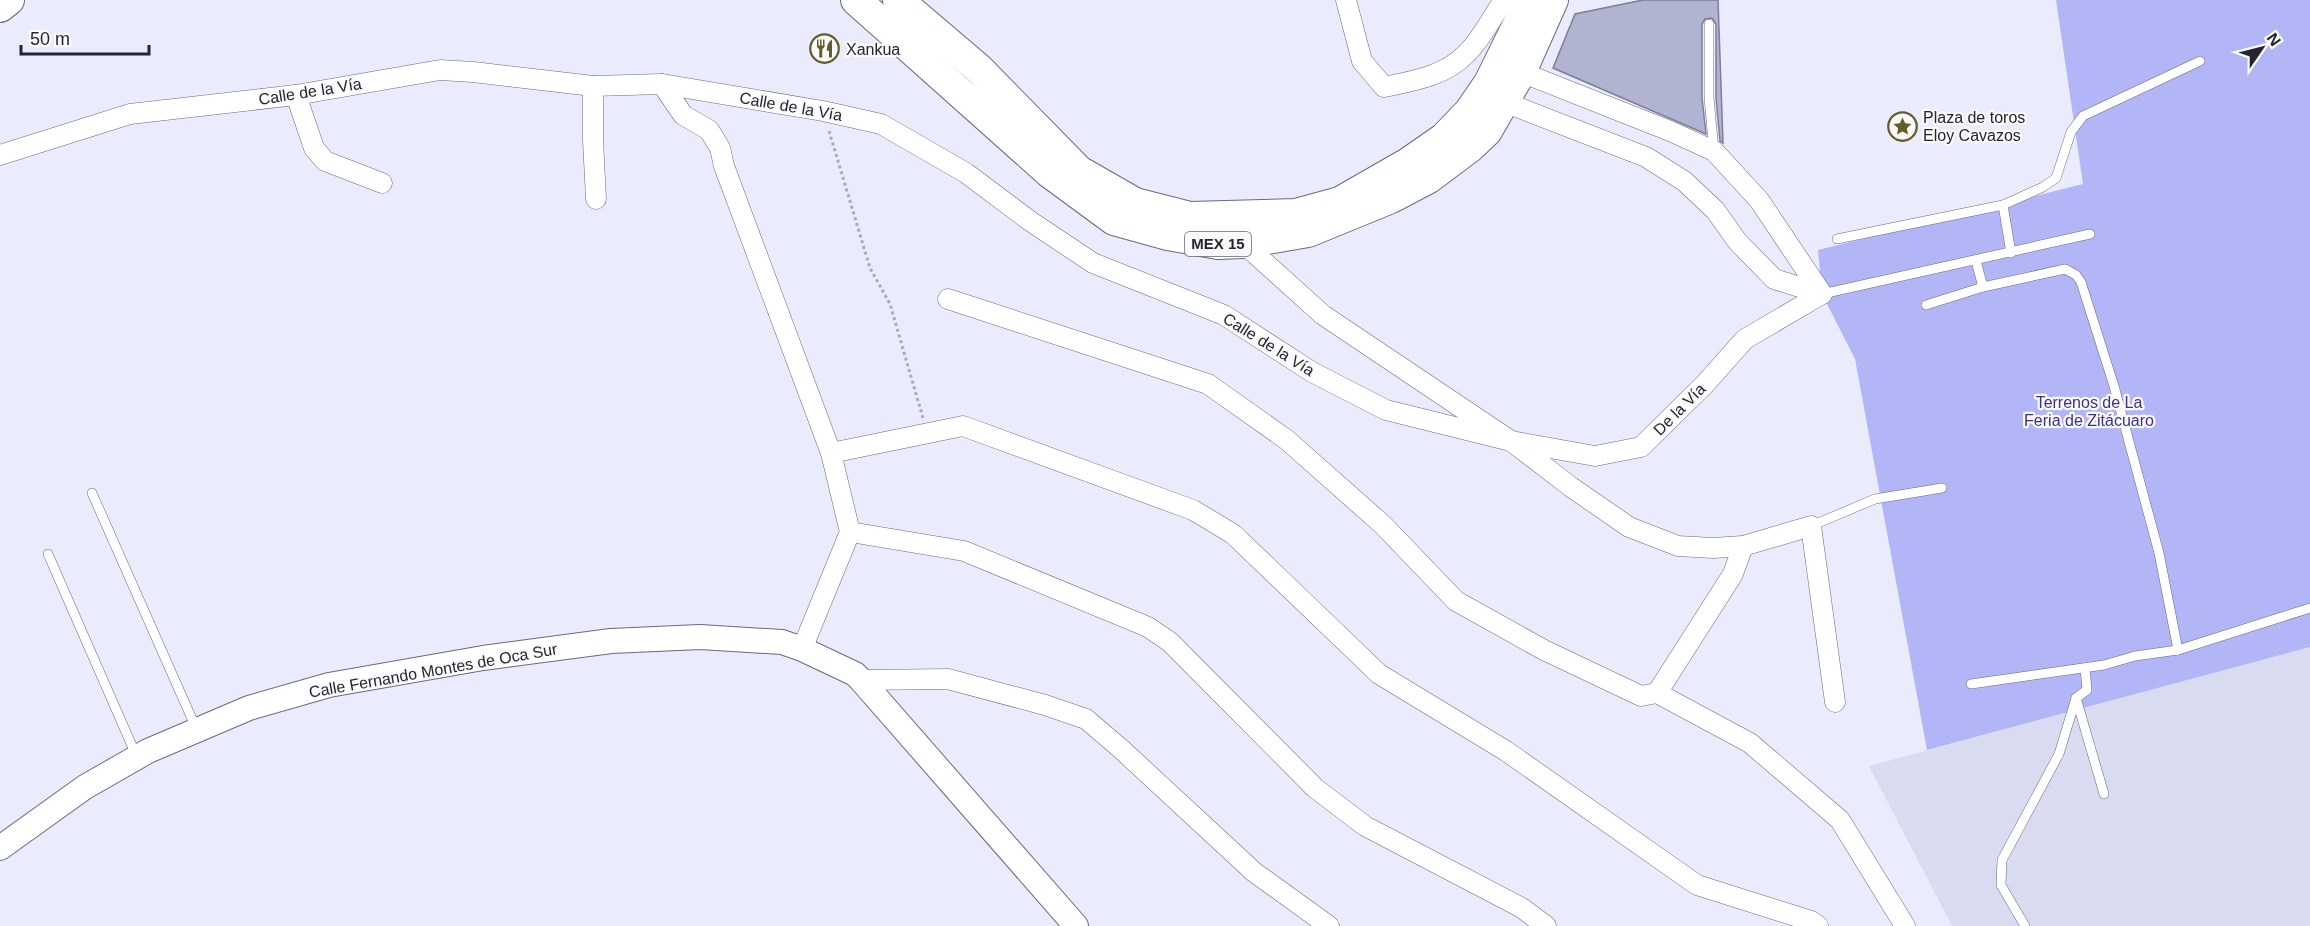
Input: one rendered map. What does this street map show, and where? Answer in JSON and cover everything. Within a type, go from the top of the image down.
[{"type":"main road","points":[[0,7],[9,0]]},
{"type":"main road","name":"MEX 15","points":[[856,0],[1050,173],[1114,220],[1168,235],[1218,244],[1243,243],[1308,232],[1391,198],[1429,178],[1469,148],[1487,130],[1521,72],[1553,0]]},
{"type":"main road","name":"MEX 15","points":[[898,0],[979,69],[1079,171],[1135,203],[1190,217],[1296,214],[1340,202],[1407,163],[1444,138],[1469,112],[1489,83],[1530,0]]},
{"type":"street","points":[[1346,0],[1362,61],[1384,87],[1434,75],[1450,67],[1467,54],[1504,0]]},
{"type":"street","name":"Calle de la Vía","points":[[0,155],[130,114],[296,95],[440,70],[593,86],[662,84],[823,111],[881,124],[966,173],[1030,221],[1093,263],[1224,315],[1312,372],[1386,410],[1511,441]]},
{"type":"street","points":[[1521,72],[1670,130],[1714,152],[1759,200],[1822,294]]},
{"type":"street","points":[[662,84],[683,115],[709,130],[720,148],[724,166],[831,453],[850,532],[802,649]]},
{"type":"street","points":[[593,86],[596,200]]},
{"type":"street","points":[[296,95],[314,148],[326,161],[382,183]]},
{"type":"street","points":[[1504,102],[1646,157],[1684,181],[1715,210],[1737,241],[1774,279],[1822,294]]},
{"type":"street","points":[[1243,243],[1323,315],[1511,441],[1571,487],[1629,526],[1678,546],[1713,548],[1743,546],[1811,526],[1835,702]]},
{"type":"street","name":"De la Vía","points":[[1511,441],[1595,456],[1641,447],[1705,384],[1745,339],[1822,294]]},
{"type":"street","points":[[948,299],[1208,384],[1287,440],[1383,525],[1456,601],[1544,650],[1641,696],[1658,693],[1750,743],[1839,820],[1905,926]]},
{"type":"street","points":[[831,453],[963,426],[1193,510],[1233,534],[1379,674],[1506,751],[1697,885],[1811,921],[1818,926]]},
{"type":"street","points":[[850,532],[964,551],[1148,627],[1170,642],[1315,788],[1365,826],[1521,908],[1546,926]]},
{"type":"street","points":[[1658,693],[1733,574],[1743,546]]},
{"type":"street","name":"Calle Fernando Montes de Oca Sur","points":[[0,848],[85,787],[137,758],[249,708],[329,685],[483,658],[599,642],[700,637],[782,642],[855,674],[1076,926]]},
{"type":"street","points":[[861,680],[948,679],[1045,705],[1086,719],[1254,872],[1329,926]]},
{"type":"lane","points":[[1709,24],[1709,98],[1714,152]]},
{"type":"lane","points":[[1837,239],[2003,205],[2043,187],[2056,178],[2071,132],[2083,116],[2200,61]]},
{"type":"lane","points":[[2003,205],[2011,253]]},
{"type":"lane","points":[[1822,294],[2090,234]]},
{"type":"lane","points":[[1976,261],[1983,287]]},
{"type":"lane","points":[[1926,305],[1983,287],[2065,269],[2076,275],[2114,386],[2159,553],[2178,650]]},
{"type":"lane","points":[[1811,526],[1875,499],[1942,488]]},
{"type":"lane","points":[[92,493],[197,730]]},
{"type":"lane","points":[[48,554],[137,758]]},
{"type":"lane","points":[[1971,684],[2104,665],[2135,656],[2178,650],[2310,608]]},
{"type":"lane","points":[[2025,926],[2001,885],[2002,860],[2059,754],[2076,698],[2087,690],[2085,668]]},
{"type":"lane","points":[[2076,698],[2104,794]]},
{"type":"path","points":[[823,111],[870,268],[890,304],[928,434]]},
{"type":"shaded area","points":[[2310,647],[2310,926],[1952,926],[1869,766]]},
{"type":"green space","name":"Terrenos de La Feria de Zitácuaro","points":[[2056,0],[2310,0],[2310,647],[1927,750],[1855,359],[1822,294],[1818,250],[2083,184]]},
{"type":"building","points":[[1643,0],[1718,0],[1723,143],[1720,141],[1716,98],[1716,24],[1712,18],[1705,19],[1702,24],[1702,98],[1706,134],[1553,68],[1575,14]]},
{"type":"place","name":"Xankua","points":[[825,49]]},
{"type":"place","name":"Plaza de toros Eloy Cavazos","points":[[1902,126]]}]
